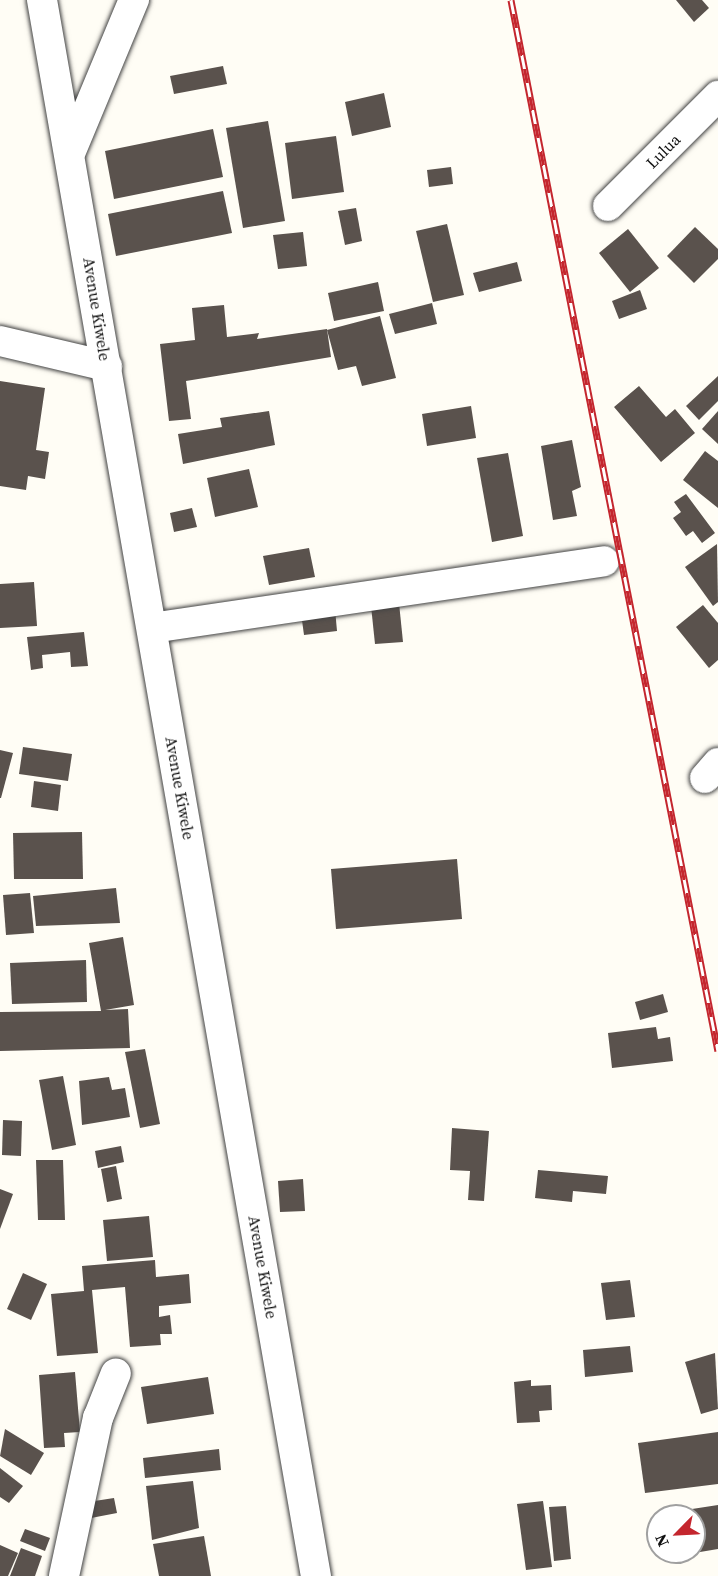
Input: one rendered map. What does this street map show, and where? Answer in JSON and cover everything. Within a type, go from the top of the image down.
[{"type":"street","name":"Avenue Kiwele","points":[[42,0],[71,151],[316,1576]]},
{"type":"street","points":[[71,151],[134,0]]},
{"type":"street","name":"Lulua","points":[[608,206],[718,96]]},
{"type":"street","points":[[0,341],[107,366]]},
{"type":"street","points":[[152,628],[604,561]]},
{"type":"street","points":[[64,1576],[98,1418],[116,1373]]},
{"type":"building","points":[[676,0],[702,0],[709,8],[694,22]]},
{"type":"building","points":[[223,66],[227,84],[174,94],[170,76]]},
{"type":"building","points":[[384,93],[391,127],[352,136],[345,102]]},
{"type":"building","points":[[268,121],[285,221],[243,228],[226,128]]},
{"type":"building","points":[[213,129],[223,177],[114,199],[105,151]]},
{"type":"building","points":[[336,136],[344,192],[292,199],[285,143]]},
{"type":"building","points":[[451,167],[453,184],[429,187],[427,170]]},
{"type":"building","points":[[223,191],[232,233],[116,256],[108,214]]},
{"type":"building","points":[[356,208],[362,241],[345,245],[338,211]]},
{"type":"building","points":[[447,224],[464,295],[433,302],[416,231]]},
{"type":"building","points":[[695,227],[718,249],[718,259],[694,283],[667,256]]},
{"type":"building","points":[[628,229],[659,268],[630,292],[599,253]]},
{"type":"building","points":[[303,232],[307,266],[278,269],[273,235]]},
{"type":"building","points":[[517,262],[522,281],[479,292],[473,273]]},
{"type":"building","points":[[378,282],[384,311],[334,321],[328,293]]},
{"type":"building","points":[[640,290],[647,309],[619,319],[612,301]]},
{"type":"building","points":[[432,303],[437,324],[395,334],[389,314]]},
{"type":"building","points":[[224,305],[227,337],[259,333],[257,339],[327,329],[331,357],[186,381],[191,419],[169,421],[160,344],[195,340],[192,308]]},
{"type":"building","points":[[380,316],[396,378],[362,386],[356,366],[338,370],[327,330]]},
{"type":"building","points":[[718,376],[718,401],[699,420],[686,406]]},
{"type":"building","points":[[0,381],[45,388],[36,450],[49,452],[45,479],[28,476],[26,490],[0,486]]},
{"type":"building","points":[[639,386],[666,417],[675,409],[695,433],[661,462],[614,407]]},
{"type":"building","points":[[471,406],[476,438],[427,446],[422,414]]},
{"type":"building","points":[[269,411],[275,445],[183,464],[178,434],[222,427],[220,418]]},
{"type":"building","points":[[718,411],[718,444],[702,429]]},
{"type":"building","points":[[572,440],[581,487],[572,491],[577,516],[553,520],[541,446]]},
{"type":"building","points":[[705,451],[718,461],[718,508],[683,480]]},
{"type":"building","points":[[508,453],[523,536],[492,542],[477,458]]},
{"type":"building","points":[[249,469],[258,507],[215,517],[207,478]]},
{"type":"building","points":[[686,494],[715,533],[702,543],[693,531],[686,536],[673,518],[681,512],[674,502]]},
{"type":"building","points":[[192,508],[197,527],[174,532],[170,513]]},
{"type":"building","points":[[717,544],[718,602],[713,606],[685,567]]},
{"type":"building","points":[[309,548],[315,577],[269,585],[263,556]]},
{"type":"building","points":[[34,582],[37,626],[0,628],[0,584]]},
{"type":"building","points":[[399,603],[403,642],[375,644],[371,606]]},
{"type":"building","points":[[703,605],[718,623],[718,660],[709,668],[676,627]]},
{"type":"building","points":[[335,609],[337,631],[304,635],[301,613]]},
{"type":"building","points":[[84,632],[88,666],[71,667],[70,652],[42,655],[43,668],[31,670],[27,637]]},
{"type":"building","points":[[23,747],[72,754],[68,781],[19,774]]},
{"type":"building","points":[[0,750],[13,753],[1,798],[0,798]]},
{"type":"building","points":[[34,781],[61,785],[58,811],[31,807]]},
{"type":"building","points":[[82,832],[83,879],[14,879],[13,833]]},
{"type":"building","points":[[457,859],[462,919],[336,929],[331,869]]},
{"type":"building","points":[[116,888],[120,923],[36,926],[33,896]]},
{"type":"building","points":[[30,893],[34,933],[6,935],[3,895]]},
{"type":"building","points":[[123,937],[134,1005],[105,1010],[128,1009],[130,1048],[0,1051],[0,1012],[101,1011],[89,943]]},
{"type":"building","points":[[86,960],[87,1002],[12,1004],[10,963]]},
{"type":"building","points":[[663,994],[668,1012],[640,1020],[635,1002]]},
{"type":"building","points":[[656,1027],[658,1039],[670,1037],[673,1061],[612,1068],[608,1033]]},
{"type":"building","points":[[145,1049],[160,1124],[140,1128],[125,1052]]},
{"type":"building","points":[[63,1076],[76,1145],[52,1150],[39,1080]]},
{"type":"building","points":[[109,1077],[112,1090],[125,1088],[130,1117],[82,1125],[79,1081]]},
{"type":"building","points":[[3,1120],[22,1121],[21,1156],[2,1155]]},
{"type":"building","points":[[452,1128],[489,1131],[484,1201],[468,1200],[470,1171],[450,1170]]},
{"type":"building","points":[[121,1146],[124,1162],[98,1168],[95,1151]]},
{"type":"building","points":[[36,1160],[63,1160],[65,1220],[38,1220]]},
{"type":"building","points":[[116,1166],[122,1199],[107,1202],[101,1169]]},
{"type":"building","points":[[538,1170],[608,1176],[606,1194],[573,1191],[572,1202],[535,1198]]},
{"type":"building","points":[[303,1179],[305,1211],[280,1212],[278,1181]]},
{"type":"building","points":[[0,1189],[13,1194],[0,1229]]},
{"type":"building","points":[[149,1216],[153,1257],[107,1261],[103,1220]]},
{"type":"building","points":[[155,1260],[156,1277],[189,1274],[191,1303],[159,1306],[159,1317],[170,1315],[172,1334],[160,1334],[161,1345],[130,1347],[125,1287],[92,1290],[98,1353],[57,1356],[51,1294],[84,1291],[82,1266]]},
{"type":"building","points":[[23,1273],[47,1284],[31,1320],[7,1309]]},
{"type":"building","points":[[630,1280],[635,1317],[606,1320],[601,1283]]},
{"type":"building","points":[[630,1346],[633,1372],[585,1377],[583,1350]]},
{"type":"building","points":[[715,1353],[718,1409],[701,1414],[685,1362]]},
{"type":"building","points":[[75,1372],[80,1432],[64,1433],[65,1447],[44,1448],[39,1375]]},
{"type":"building","points":[[208,1377],[214,1414],[147,1424],[141,1387]]},
{"type":"building","points":[[531,1380],[531,1386],[551,1385],[552,1410],[539,1411],[540,1422],[517,1423],[514,1382]]},
{"type":"building","points":[[5,1429],[44,1453],[31,1475],[0,1456]]},
{"type":"building","points":[[718,1432],[718,1484],[645,1493],[638,1443]]},
{"type":"building","points":[[219,1449],[221,1470],[145,1478],[143,1458]]},
{"type":"building","points":[[0,1468],[23,1486],[9,1503],[0,1497]]},
{"type":"building","points":[[193,1481],[199,1528],[152,1540],[146,1486]]},
{"type":"building","points":[[114,1498],[117,1513],[91,1518],[88,1502]]},
{"type":"building","points":[[543,1501],[552,1567],[526,1570],[517,1504]]},
{"type":"building","points":[[718,1505],[718,1549],[706,1551],[706,1507]]},
{"type":"building","points":[[566,1506],[571,1559],[554,1561],[549,1507]]},
{"type":"building","points":[[25,1529],[50,1538],[45,1551],[20,1541]]},
{"type":"building","points":[[204,1536],[211,1576],[159,1576],[153,1544]]},
{"type":"building","points":[[0,1545],[18,1553],[8,1576],[0,1576]]},
{"type":"building","points":[[21,1548],[42,1556],[35,1576],[10,1576]]},
{"type":"railway","points":[[511,0],[718,1051]]}]
